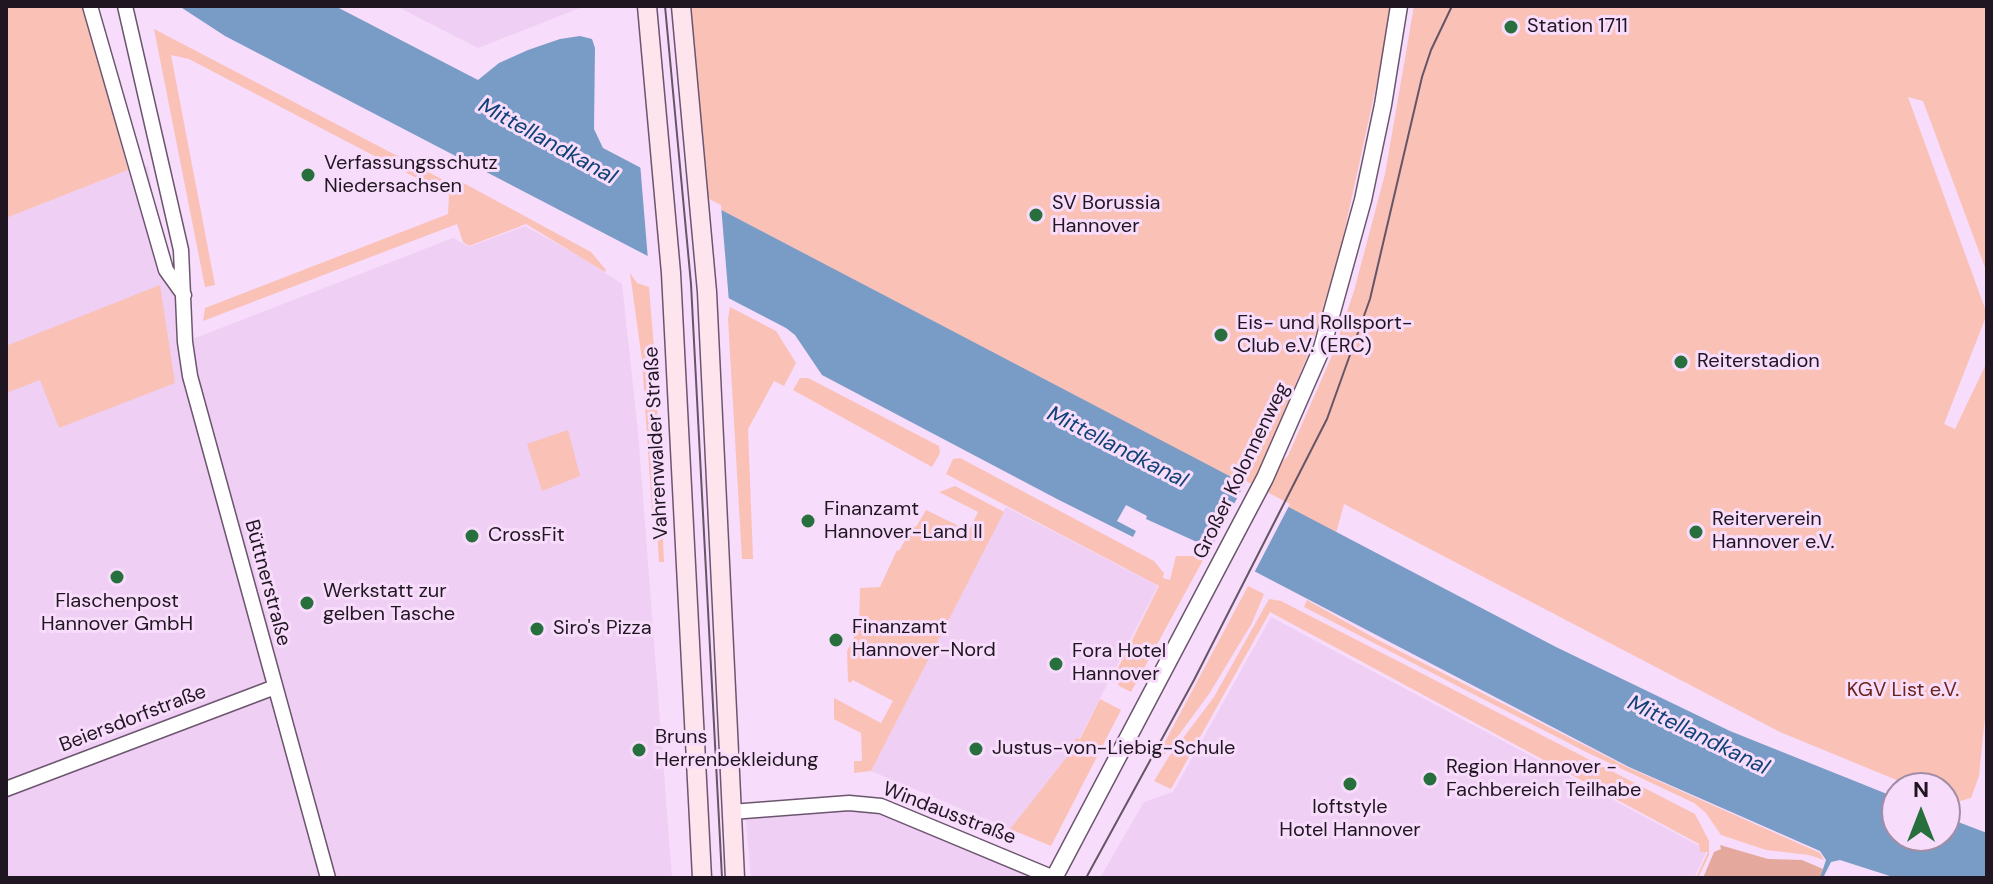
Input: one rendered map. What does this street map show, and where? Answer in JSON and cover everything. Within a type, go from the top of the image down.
[{"type":"main road","name":"Vahrenwalder Straße","points":[[647,6],[671,273],[702,878]]},
{"type":"main road","points":[[681,6],[707,292],[735,878]]},
{"type":"street","points":[[90,6],[166,270],[184,295]]},
{"type":"street","name":"Büttnerstraße","points":[[125,6],[181,250],[185,342],[190,376],[328,878]]},
{"type":"street","name":"Großer Kolonnenweg","points":[[1054,878],[1265,478],[1322,348],[1343,277],[1378,132],[1399,6]]},
{"type":"street","name":"Beiersdorfstraße","points":[[6,789],[275,687]]},
{"type":"street","name":"Windausstraße","points":[[731,812],[849,803],[881,806],[1054,878]]},
{"type":"shaded area","points":[[396,6],[585,6],[478,48]]},
{"type":"shaded area","points":[[148,166],[162,255],[184,295],[185,342],[453,238],[469,247],[525,226],[622,284],[638,432],[672,878],[6,878],[6,218],[128,170]]},
{"type":"shaded area","points":[[1006,507],[1158,586],[1079,739],[1076,738],[1066,758],[1010,829],[871,771]]},
{"type":"shaded area","points":[[1271,617],[1707,850],[1694,878],[1100,878],[1144,802],[1173,792]]},
{"type":"shaded area","points":[[881,806],[1054,878],[751,878],[745,811]]},
{"type":"shaded area","points":[[1720,845],[1768,859],[1802,860],[1823,869],[1822,874],[1820,878],[1703,878],[1714,852],[1721,849]]},
{"type":"green space","points":[[6,6],[84,6],[128,170],[6,218]]},
{"type":"green space","name":"KGV List e.V.","points":[[681,6],[1391,6],[1339,256],[1312,345],[1276,431],[1266,477],[1288,456],[1334,351],[1354,291],[1385,174],[1414,6],[1987,6],[1987,273],[1923,101],[1908,97],[1987,314],[1944,424],[1955,429],[1987,362],[1987,698],[1979,776],[1971,798],[1961,801],[1961,772],[1881,774],[1780,732],[1344,504],[1336,533],[702,200]]},
{"type":"green space","points":[[154,29],[453,185],[458,180],[591,252],[605,272],[526,224],[469,246],[463,242],[457,224],[203,321],[205,308],[448,214],[449,195],[189,59],[171,55],[215,285],[205,287]]},
{"type":"green space","points":[[630,273],[637,283],[649,287],[664,562],[659,562],[656,515],[652,511],[642,360]]},
{"type":"green space","points":[[160,285],[175,383],[59,428],[40,380],[6,393],[6,346]]},
{"type":"green space","points":[[730,307],[776,331],[796,363],[784,386],[774,381],[748,429],[753,559],[742,559],[728,319]]},
{"type":"green space","points":[[800,378],[808,378],[939,446],[940,453],[932,467],[793,390]]},
{"type":"green space","points":[[568,430],[580,476],[542,491],[527,444]]},
{"type":"green space","points":[[960,458],[1154,561],[1164,573],[1163,578],[1170,580],[1176,556],[1196,556],[1203,560],[1131,692],[1119,686],[1115,674],[1159,586],[946,474],[953,459]]},
{"type":"green space","points":[[955,486],[1004,512],[871,771],[854,773],[854,761],[862,761],[861,733],[834,719],[834,698],[881,723],[893,701],[853,680],[848,681],[847,651],[859,628],[860,588],[880,587],[897,550],[926,510],[969,531],[978,512],[939,492]]},
{"type":"green space","points":[[1248,586],[1264,594],[1252,623],[1209,694],[1164,755],[1159,753]]},
{"type":"green space","points":[[1269,599],[1281,601],[1695,814],[1709,841],[1709,855],[1698,878],[1708,852],[1700,852],[1699,844],[1270,612],[1171,789],[1154,781],[1214,697]]},
{"type":"green space","points":[[1307,600],[1376,639],[1627,767],[1820,853],[1824,860],[1766,850],[1721,835],[1706,813],[1694,803],[1586,752],[1304,607]]},
{"type":"green space","points":[[1100,699],[1121,710],[1051,846],[1010,829],[1066,758],[1076,738],[1080,739]]},
{"type":"water","name":"Mittellandkanal","points":[[179,6],[335,6],[478,80],[499,63],[528,50],[560,39],[580,36],[592,39],[595,48],[594,129],[603,148],[1556,647],[1730,731],[1881,792],[1881,852],[1961,852],[1961,823],[1987,833],[1987,878],[1896,878],[1840,860],[1831,862],[1823,878],[1820,878],[1826,860],[1820,851],[1629,767],[1208,547],[1146,519],[1147,516],[1126,505],[1117,521],[1136,531],[1133,537],[1057,499],[822,375],[795,335],[786,328],[225,36]]},
{"type":"pier","points":[[640,163],[721,205],[729,302],[648,260]]},
{"type":"pier","points":[[1246,481],[1290,504],[1253,575],[1209,552]]},
{"type":"tram line","points":[[665,6],[691,284],[722,878]]},
{"type":"tram line","points":[[1086,878],[1194,680],[1327,419],[1370,299],[1422,77],[1452,6]]},
{"type":"place","name":"Station 1711","points":[[1511,27]]},
{"type":"place","name":"Verfassungsschutz Niedersachsen","points":[[308,175]]},
{"type":"place","name":"SV Borussia Hannover","points":[[1036,215]]},
{"type":"place","name":"Eis- und Rollsport- Club e.V. (ERC)","points":[[1221,335]]},
{"type":"place","name":"Reiterstadion","points":[[1681,362]]},
{"type":"place","name":"Finanzamt Hannover-Land II","points":[[808,521]]},
{"type":"place","name":"Reiterverein Hannover e.V.","points":[[1696,532]]},
{"type":"place","name":"CrossFit","points":[[472,536]]},
{"type":"place","name":"Flaschenpost Hannover GmbH","points":[[117,577]]},
{"type":"place","name":"Werkstatt zur gelben Tasche","points":[[307,603]]},
{"type":"place","name":"Siro's Pizza","points":[[537,629]]},
{"type":"place","name":"Finanzamt Hannover-Nord","points":[[836,640]]},
{"type":"place","name":"Fora Hotel Hannover","points":[[1056,664]]},
{"type":"place","name":"Justus-von-Liebig-Schule","points":[[976,749]]},
{"type":"place","name":"Bruns Herrenbekleidung","points":[[639,750]]},
{"type":"place","name":"Region Hannover - Fachbereich Teilhabe","points":[[1430,779]]},
{"type":"place","name":"loftstyle Hotel Hannover","points":[[1350,784]]}]
